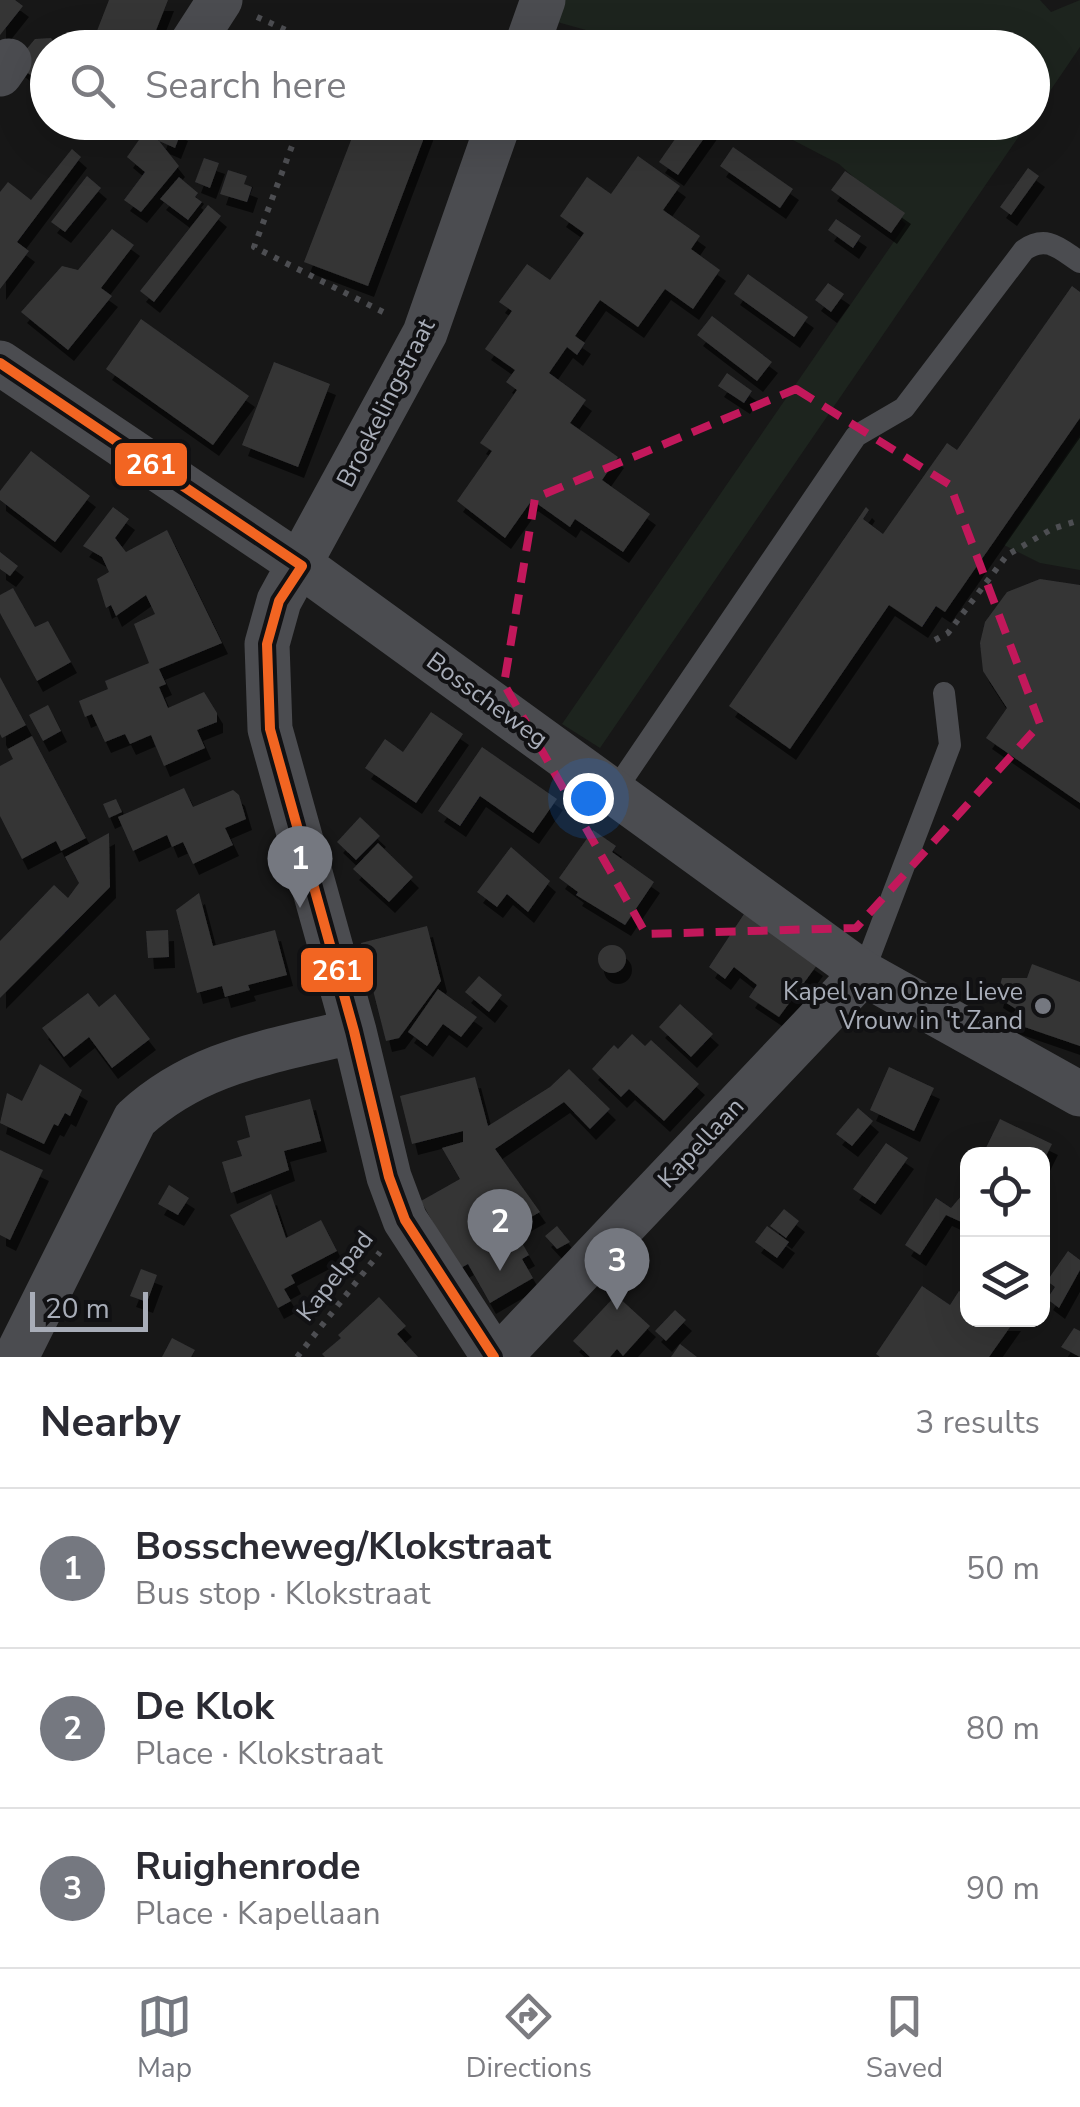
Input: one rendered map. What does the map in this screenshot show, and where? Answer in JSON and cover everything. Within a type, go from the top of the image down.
[{"type":"street","points":[[200,30],[220,0]]},
{"type":"street","points":[[532,30],[543,0]]},
{"type":"street","name":"Broekelingstraat","points":[[494,140],[425,334],[279,602],[266,644],[270,729],[354,1031],[389,1177],[405,1220],[496,1357]]},
{"type":"street","name":"Bosscheweg","points":[[0,363],[302,566],[863,973],[1080,1094]]},
{"type":"street","name":"Kapellaan","points":[[496,1357],[863,973]]},
{"type":"street","points":[[16,1357],[135,1119],[163,1094],[200,1072],[354,1031]]},
{"type":"lane","points":[[614,792],[856,436],[904,408],[1024,250],[1036,241],[1050,242],[1080,262]]},
{"type":"lane","points":[[863,973],[950,744],[944,694]]},
{"type":"path","points":[[220,0],[286,30]]},
{"type":"path","points":[[295,140],[254,247],[425,334]]},
{"type":"path","points":[[934,640],[948,634],[1007,556],[1052,530],[1080,520]]},
{"type":"path","name":"Kapelpad","points":[[296,1357],[405,1220]]},
{"type":"highlighted area","points":[[796,389],[950,485],[1040,724],[856,928],[646,934],[504,684],[535,498]]},
{"type":"shaded area","points":[[558,0],[1040,0],[1051,12],[1080,0],[1080,47],[1050,91],[1050,30],[586,30],[550,20]]},
{"type":"shaded area","points":[[793,140],[1016,140],[600,748],[562,724],[906,224],[839,164]]},
{"type":"shaded area","points":[[1080,435],[1080,570],[1040,563],[1004,545]]},
{"type":"building","points":[[0,0],[15,0],[23,6],[0,35]]},
{"type":"building","points":[[109,0],[168,0],[156,30],[97,30]]},
{"type":"building","points":[[30,45],[30,75],[15,63]]},
{"type":"building","points":[[139,140],[158,140],[179,166],[141,212],[124,200],[145,172],[127,157]]},
{"type":"building","points":[[159,140],[178,140],[175,148]]},
{"type":"building","points":[[351,140],[423,140],[368,286],[304,262]]},
{"type":"building","points":[[674,140],[703,140],[678,175],[659,162]]},
{"type":"building","points":[[733,147],[793,189],[780,208],[720,166]]},
{"type":"building","points":[[72,149],[81,157],[17,242],[29,251],[0,289],[0,192],[8,182],[31,200]]},
{"type":"building","points":[[638,156],[680,186],[663,210],[700,236],[691,249],[720,270],[693,309],[665,289],[638,327],[600,300],[575,336],[585,343],[577,355],[567,347],[549,373],[586,400],[570,423],[618,457],[602,480],[650,514],[623,552],[575,519],[570,527],[532,500],[505,538],[457,501],[492,451],[480,443],[517,390],[506,382],[515,370],[485,349],[512,311],[499,302],[527,264],[550,280],[584,233],[560,216],[587,177],[611,194]]},
{"type":"building","points":[[204,158],[219,163],[210,188],[195,182]]},
{"type":"building","points":[[1028,168],[1039,176],[1011,215],[1000,207]]},
{"type":"building","points":[[228,170],[247,176],[244,184],[252,187],[247,202],[220,194]]},
{"type":"building","points":[[845,171],[905,213],[891,233],[831,190]]},
{"type":"building","points":[[87,176],[101,188],[65,232],[51,222]]},
{"type":"building","points":[[179,177],[198,193],[195,197],[202,202],[188,220],[160,199]]},
{"type":"building","points":[[208,205],[221,216],[154,302],[140,291]]},
{"type":"building","points":[[836,219],[861,236],[853,248],[828,230]]},
{"type":"building","points":[[112,229],[134,245],[101,288],[112,296],[68,350],[21,312],[62,266],[78,270]]},
{"type":"building","points":[[748,274],[808,317],[794,337],[734,294]]},
{"type":"building","points":[[828,283],[844,294],[831,312],[815,300]]},
{"type":"building","points":[[1072,286],[1080,292],[1080,418],[945,612],[936,606],[922,627],[889,605],[790,749],[729,706],[866,507],[869,510],[863,519],[883,534],[947,443],[957,450]]},
{"type":"building","points":[[712,316],[772,362],[757,381],[697,335]]},
{"type":"building","points":[[141,319],[249,396],[213,445],[106,369]]},
{"type":"building","points":[[274,362],[330,384],[298,467],[242,445]]},
{"type":"building","points":[[727,373],[752,391],[744,403],[718,386]]},
{"type":"building","points":[[31,451],[90,496],[55,542],[0,500],[0,491]]},
{"type":"building","points":[[113,507],[129,519],[115,538],[126,552],[167,530],[222,643],[159,669],[166,684],[159,687],[168,708],[204,692],[217,713],[217,722],[197,730],[205,748],[164,766],[151,735],[130,744],[125,734],[105,742],[92,714],[85,717],[79,701],[108,689],[105,681],[149,663],[134,624],[155,614],[146,595],[116,616],[111,605],[106,608],[97,579],[109,572],[102,557],[83,546]]},
{"type":"building","points":[[0,552],[18,566],[10,576],[0,569]]},
{"type":"building","points":[[1040,579],[1080,585],[1080,803],[986,738],[1007,708],[983,671],[980,643],[985,622],[1007,592]]},
{"type":"building","points":[[13,588],[35,627],[48,621],[71,662],[37,681],[0,613],[0,595]]},
{"type":"building","points":[[0,677],[26,725],[2,738],[0,734]]},
{"type":"building","points":[[48,705],[61,731],[43,741],[29,715]]},
{"type":"building","points":[[431,712],[463,734],[416,803],[365,768],[385,739],[403,752]]},
{"type":"building","points":[[32,736],[86,838],[61,851],[56,841],[22,859],[0,816],[0,766],[13,759],[8,749]]},
{"type":"building","points":[[482,747],[557,799],[533,833],[480,796],[460,826],[438,811]]},
{"type":"building","points":[[184,788],[193,807],[233,790],[239,795],[246,819],[225,828],[233,845],[193,864],[183,842],[172,847],[167,835],[133,851],[118,817]]},
{"type":"building","points":[[116,799],[122,812],[109,818],[103,804]]},
{"type":"building","points":[[360,817],[380,836],[356,860],[337,842]]},
{"type":"building","points":[[593,830],[616,846],[612,852],[654,882],[625,925],[576,895],[578,892],[559,878]]},
{"type":"building","points":[[109,833],[110,887],[0,998],[0,941],[54,885],[68,898],[79,883],[65,857]]},
{"type":"building","points":[[378,843],[413,877],[389,902],[353,869]]},
{"type":"building","points":[[511,847],[550,881],[528,912],[507,894],[497,907],[477,892]]},
{"type":"building","points":[[199,893],[213,946],[275,930],[287,975],[248,985],[250,990],[225,997],[222,986],[197,993],[176,910]]},
{"type":"building","points":[[744,914],[817,965],[779,1017],[749,997],[757,985],[734,967],[725,979],[709,967]]},
{"type":"building","points":[[427,926],[441,981],[399,1038],[386,1041],[361,943]]},
{"type":"building","points":[[168,930],[169,957],[148,958],[146,931]]},
{"type":"building","points":[[612,945],[622,949],[626,959],[622,969],[612,973],[602,969],[598,959],[602,949]]},
{"type":"building","name":"Kapel van Onze Lieve Vrouw in 't Zand","points":[[1032,964],[1080,982],[1080,1046],[1010,1022],[1016,1009],[997,997],[1002,978],[1027,978]]},
{"type":"building","points":[[479,976],[502,995],[489,1012],[465,992]]},
{"type":"building","points":[[438,989],[477,1017],[461,1037],[443,1024],[427,1046],[408,1032]]},
{"type":"building","points":[[88,993],[99,1007],[115,994],[150,1039],[112,1068],[89,1037],[64,1057],[42,1028]]},
{"type":"building","points":[[680,1004],[713,1034],[691,1057],[659,1027]]},
{"type":"building","points":[[632,1034],[645,1046],[651,1040],[699,1084],[664,1121],[629,1089],[621,1097],[592,1069],[614,1045],[618,1049]]},
{"type":"building","points":[[40,1064],[82,1090],[70,1116],[65,1113],[58,1126],[54,1124],[44,1144],[0,1123],[7,1093],[22,1101]]},
{"type":"building","points":[[889,1067],[934,1088],[914,1131],[870,1110]]},
{"type":"building","points":[[569,1069],[610,1109],[590,1129],[564,1102],[495,1149],[540,1212],[508,1230],[511,1234],[515,1231],[529,1255],[522,1259],[533,1278],[490,1303],[468,1264],[459,1269],[421,1201],[460,1179],[442,1148],[463,1142],[463,1131],[412,1144],[400,1096],[475,1077],[488,1126],[550,1087]]},
{"type":"building","points":[[310,1099],[321,1141],[284,1151],[289,1170],[231,1193],[222,1162],[242,1156],[237,1141],[250,1137],[245,1116]]},
{"type":"building","points":[[858,1108],[873,1121],[852,1146],[836,1134]]},
{"type":"building","points":[[1000,1119],[1052,1144],[1050,1148],[986,1147]]},
{"type":"building","points":[[886,1143],[908,1158],[875,1204],[853,1189]]},
{"type":"building","points":[[0,1150],[43,1170],[10,1240],[0,1235]]},
{"type":"building","points":[[169,1185],[189,1198],[178,1215],[158,1204]]},
{"type":"building","points":[[271,1194],[286,1238],[321,1220],[337,1251],[291,1275],[295,1283],[284,1289],[291,1301],[278,1308],[230,1215]]},
{"type":"building","points":[[960,1197],[960,1221],[946,1215],[920,1255],[905,1245],[936,1198],[951,1208]]},
{"type":"building","points":[[784,1209],[799,1221],[786,1238],[770,1226]]},
{"type":"building","points":[[557,1226],[570,1242],[557,1249],[545,1236]]},
{"type":"building","points":[[767,1226],[789,1242],[777,1258],[755,1242]]},
{"type":"building","points":[[1068,1251],[1080,1260],[1080,1270],[1059,1308],[1050,1301],[1055,1287],[1050,1277]]},
{"type":"building","points":[[141,1269],[157,1275],[147,1302],[130,1296]]},
{"type":"building","points":[[922,1286],[950,1305],[960,1292],[960,1327],[1010,1327],[989,1357],[876,1354]]},
{"type":"building","points":[[616,1295],[650,1326],[623,1356],[617,1349],[610,1357],[590,1357],[573,1341]]},
{"type":"building","points":[[379,1297],[406,1326],[397,1334],[418,1357],[325,1357],[322,1354],[341,1338],[338,1335]]},
{"type":"building","points":[[675,1310],[686,1320],[666,1341],[655,1331]]},
{"type":"building","points":[[1074,1328],[1080,1331],[1080,1357],[1061,1347]]},
{"type":"building","points":[[172,1338],[195,1350],[191,1357],[162,1357]]},
{"type":"building","points":[[680,1344],[697,1357],[671,1357]]},
{"type":"transit line","name":"261","points":[[0,363],[302,566]]},
{"type":"transit line","name":"261","points":[[302,566],[279,601],[267,644],[270,729],[354,1031],[389,1177],[405,1220],[494,1357]]},
{"type":"place","name":"Bosscheweg/Klokstraat","points":[[300,908]]},
{"type":"place","name":"Kapel van Onze Lieve Vrouw in 't Zand","points":[[1043,1006]]},
{"type":"place","name":"De Klok","points":[[500,1271]]},
{"type":"place","name":"Ruighenrode","points":[[617,1310]]}]
